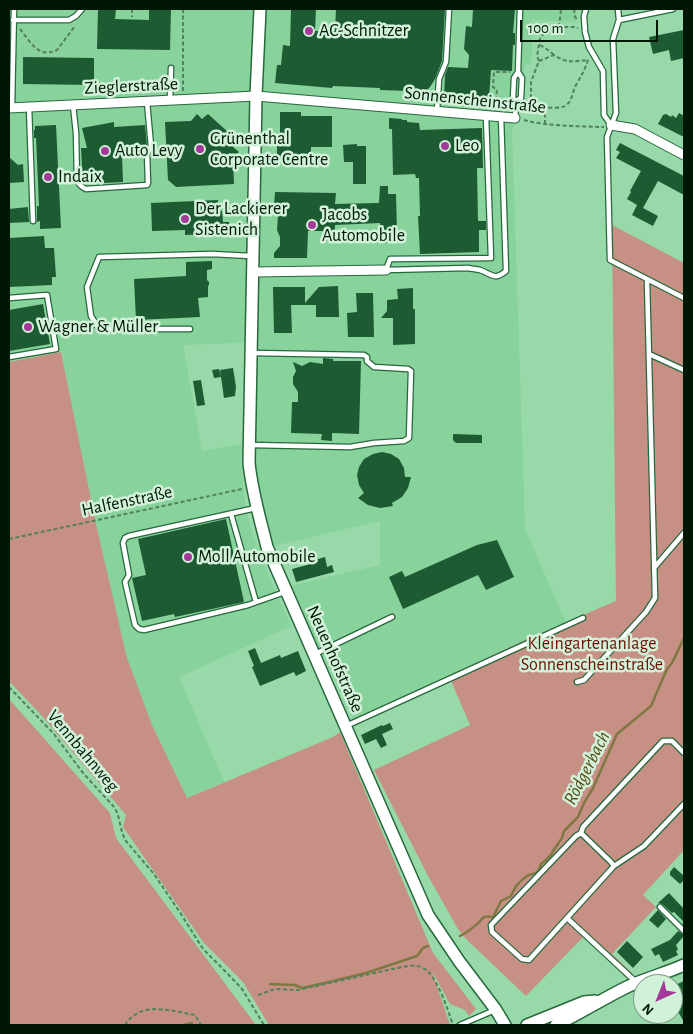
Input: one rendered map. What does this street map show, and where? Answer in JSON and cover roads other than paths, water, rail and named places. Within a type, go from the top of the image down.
[{"type":"street","name":"Neuenhofstraße","points":[[260,9],[256,96],[249,463],[256,508],[267,547],[286,592],[428,915],[505,1025]]},
{"type":"street","name":"Zieglerstraße","points":[[11,108],[256,96]]},
{"type":"street","name":"Sonnenscheinstraße","points":[[256,96],[515,118]]},
{"type":"street","points":[[611,125],[636,129],[684,155]]},
{"type":"street","points":[[253,272],[386,270]]},
{"type":"street","points":[[663,974],[684,967]]},
{"type":"street","points":[[556,1025],[633,984]]},
{"type":"street","points":[[527,1025],[584,1002],[599,1001]]},
{"type":"lane","points":[[11,108],[14,9]]},
{"type":"lane","points":[[14,20],[69,20],[82,9]]},
{"type":"lane","points":[[437,112],[438,79],[446,62],[449,9]]},
{"type":"lane","points":[[515,118],[516,101],[513,98],[514,78],[518,72],[520,9]]},
{"type":"lane","points":[[586,9],[584,16],[585,32],[589,47],[602,71],[604,115],[611,125]]},
{"type":"lane","points":[[618,9],[619,20],[613,39],[616,112],[607,138],[610,260],[684,298]]},
{"type":"lane","points":[[619,20],[673,9]]},
{"type":"lane","points":[[170,100],[171,68]]},
{"type":"lane","points":[[516,101],[521,98],[522,78],[518,72]]},
{"type":"lane","points":[[73,105],[76,133],[77,180],[78,185],[86,189],[147,185],[146,152],[151,146],[147,102]]},
{"type":"lane","points":[[29,107],[33,221]]},
{"type":"lane","points":[[494,117],[506,271],[500,276],[492,277],[479,270],[468,268],[386,270],[390,259],[491,258],[494,117]]},
{"type":"lane","points":[[190,329],[99,329],[91,316],[87,287],[99,257],[212,254],[253,256]]},
{"type":"lane","points":[[577,682],[584,680],[646,612],[654,598],[647,280]]},
{"type":"lane","points":[[9,298],[47,295],[56,349],[9,357]]},
{"type":"lane","points":[[250,445],[350,447],[404,441],[409,438],[411,371],[408,369],[374,367],[367,361],[364,354],[251,353]]},
{"type":"lane","points":[[649,354],[684,370]]},
{"type":"lane","points":[[256,508],[125,538],[123,543],[129,575],[125,582],[135,625],[139,629],[144,630],[248,605],[286,592]]},
{"type":"lane","points":[[231,514],[256,602]]},
{"type":"lane","points":[[654,568],[684,533]]},
{"type":"lane","points":[[313,655],[392,617]]},
{"type":"lane","points":[[345,727],[583,618]]},
{"type":"lane","points":[[684,753],[672,741],[662,741],[583,827],[581,833],[491,925],[492,932],[522,959],[529,960],[614,866],[644,846],[684,804]]},
{"type":"lane","points":[[581,833],[614,866]]},
{"type":"lane","points":[[660,907],[684,931]]},
{"type":"lane","points":[[568,918],[633,980]]},
{"type":"lane","points":[[460,1025],[496,1010]]},
{"type":"waterway","name":"Rödgerbach","points":[[460,936],[474,927],[484,917],[493,917],[501,901],[511,896],[517,885],[528,875],[537,872],[541,864],[551,855],[562,838],[564,831],[578,817],[617,734],[651,706],[667,669],[684,638]]},
{"type":"waterway","name":"Rödgerbach","points":[[270,984],[295,985],[302,988],[329,982],[366,973],[417,956],[423,948],[428,946]]},
{"type":"waterway","name":"Rödgerbach","points":[[184,1025],[192,1023]]},
{"type":"place","name":"AC-Schnitzer","points":[[309,31]]},
{"type":"place","name":"Leo","points":[[445,146]]},
{"type":"place","name":"Grünenthal Corporate Centre","points":[[200,149]]},
{"type":"place","name":"Auto Levy","points":[[105,151]]},
{"type":"place","name":"Indaix","points":[[48,177]]},
{"type":"place","name":"Der Lackierer Sistenich","points":[[185,219]]},
{"type":"place","name":"Jacobs Automobile","points":[[312,225]]},
{"type":"place","name":"Wagner & Müller","points":[[28,327]]},
{"type":"place","name":"Moll Automobile","points":[[188,557]]},
{"type":"park label","name":"Kleingartenanlage Sonnenscheinstraße","points":[[592,654]]}]
